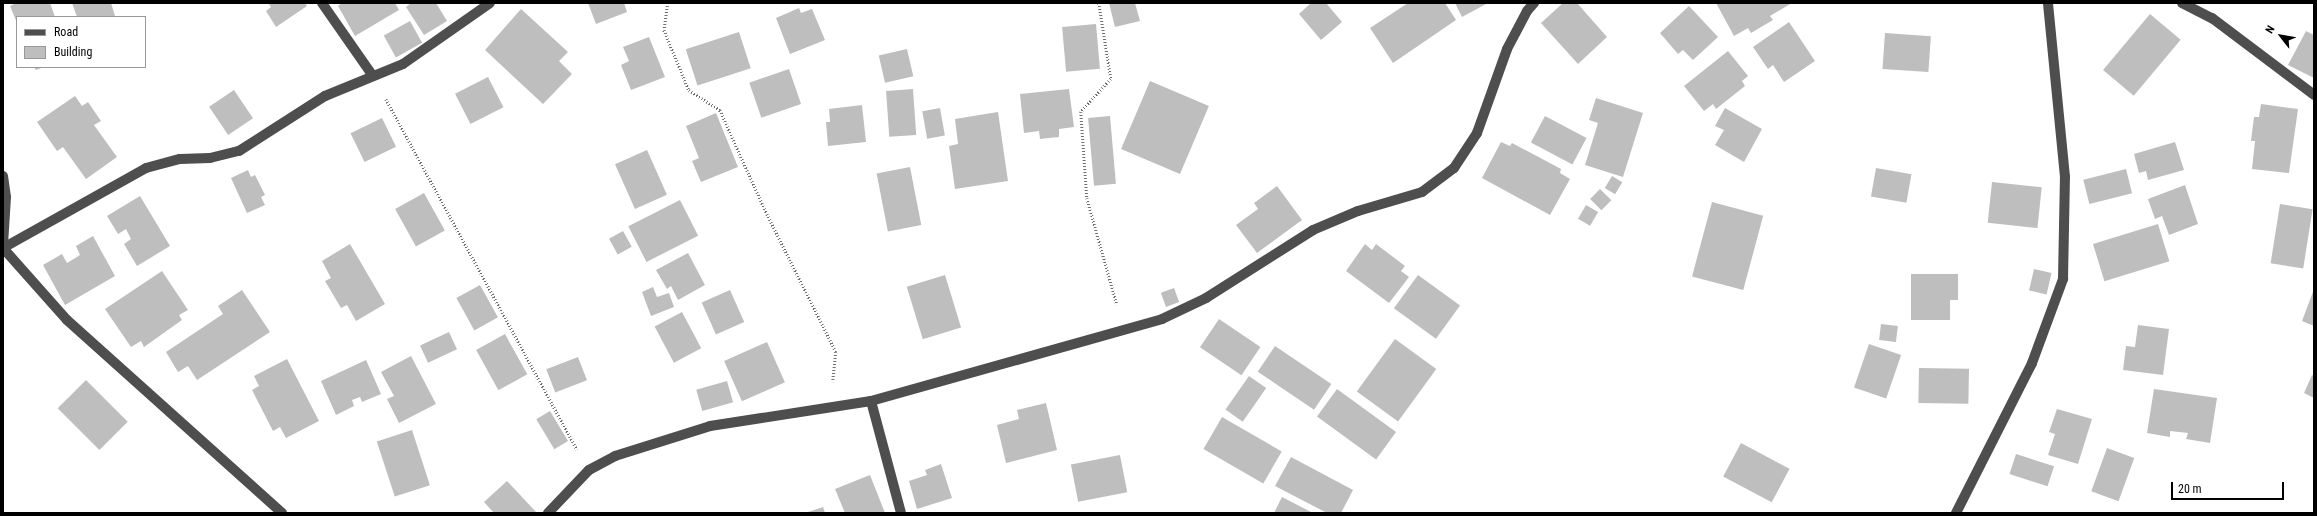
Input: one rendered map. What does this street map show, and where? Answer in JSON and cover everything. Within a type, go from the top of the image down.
[{"type":"street","points":[[322,3],[373,76]]},
{"type":"street","points":[[3,247],[146,168],[180,159],[210,158],[239,151],[326,96],[403,64],[490,3]]},
{"type":"street","points":[[548,513],[589,470],[615,456],[710,426],[830,408],[871,400],[1162,319],[1206,298],[1313,230],[1358,211],[1422,192],[1454,168],[1477,133],[1507,49],[1527,11],[1534,3]]},
{"type":"street","points":[[1956,513],[2032,363],[2063,279],[2065,177],[2048,3]]},
{"type":"street","points":[[2182,3],[2212,18],[2314,95]]},
{"type":"street","points":[[3,176],[6,197],[3,247],[67,320],[282,513]]},
{"type":"street","points":[[871,400],[901,513]]},
{"type":"path","points":[[668,3],[664,30],[689,90],[720,110],[767,214],[836,352],[830,408]]},
{"type":"path","points":[[1099,3],[1111,79],[1081,112],[1087,198],[1124,329]]},
{"type":"path","points":[[373,76],[589,470]]},
{"type":"building","points":[[16,3],[50,3],[55,16],[16,16],[16,21],[10,6]]},
{"type":"building","points":[[72,3],[111,3],[115,16],[77,16]]},
{"type":"building","points":[[268,3],[305,3],[307,6],[276,27],[266,11],[271,7]]},
{"type":"building","points":[[342,3],[395,3],[399,10],[355,36],[338,6]]},
{"type":"building","points":[[411,3],[436,3],[447,21],[424,35],[406,7]]},
{"type":"building","points":[[588,3],[624,3],[627,12],[596,24]]},
{"type":"building","points":[[1109,3],[1135,3],[1140,21],[1115,27]]},
{"type":"building","points":[[1311,3],[1326,3],[1342,22],[1321,40],[1299,14]]},
{"type":"building","points":[[1408,3],[1445,3],[1456,20],[1393,63],[1370,28]]},
{"type":"building","points":[[1455,3],[1486,3],[1486,4],[1462,17]]},
{"type":"building","points":[[1563,3],[1577,3],[1607,37],[1578,64],[1541,23]]},
{"type":"building","points":[[1716,3],[1792,3],[1770,16],[1773,20],[1751,33],[1748,28],[1734,36]]},
{"type":"building","points":[[1689,6],[1718,37],[1693,60],[1683,50],[1678,54],[1660,33]]},
{"type":"building","points":[[799,8],[801,13],[812,9],[825,40],[790,54],[776,18]]},
{"type":"building","points":[[521,9],[568,52],[559,61],[572,74],[543,104],[485,50]]},
{"type":"building","points":[[2150,14],[2181,40],[2134,96],[2103,70]]},
{"type":"building","points":[[410,21],[422,43],[396,57],[384,36]]},
{"type":"building","points":[[1789,22],[1815,61],[1784,82],[1773,65],[1768,69],[1753,47]]},
{"type":"building","points":[[1096,24],[1100,69],[1066,72],[1062,27]]},
{"type":"building","points":[[2306,31],[2314,35],[2314,78],[2288,65]]},
{"type":"building","points":[[739,32],[751,68],[697,85],[686,49]]},
{"type":"building","points":[[1885,33],[1931,36],[1928,72],[1882,69]]},
{"type":"building","points":[[649,37],[665,77],[631,90],[621,65],[629,61],[623,47]]},
{"type":"building","points":[[907,49],[913,76],[885,83],[879,56]]},
{"type":"building","points":[[1728,51],[1748,76],[1742,81],[1745,86],[1716,109],[1713,104],[1704,111],[1684,86]]},
{"type":"building","points":[[789,69],[801,104],[761,118],[749,83]]},
{"type":"building","points":[[488,77],[503,107],[470,124],[455,94]]},
{"type":"building","points":[[1150,81],[1209,106],[1180,174],[1121,149]]},
{"type":"building","points":[[913,89],[916,135],[889,137],[886,91]]},
{"type":"building","points":[[1069,89],[1074,127],[1059,129],[1059,137],[1040,139],[1039,131],[1024,133],[1020,94]]},
{"type":"building","points":[[234,90],[253,118],[228,135],[209,107]]},
{"type":"building","points":[[75,96],[82,106],[88,102],[101,121],[94,125],[117,157],[86,179],[63,147],[57,151],[37,122]]},
{"type":"building","points":[[1596,98],[1643,113],[1623,177],[1585,165],[1598,123],[1589,120]]},
{"type":"building","points":[[2261,104],[2298,109],[2289,173],[2252,169],[2255,141],[2251,141],[2254,117],[2259,117]]},
{"type":"building","points":[[862,105],[866,142],[828,146],[826,122],[830,122],[829,109]]},
{"type":"building","points":[[940,108],[945,136],[927,139],[922,111]]},
{"type":"building","points":[[1725,108],[1762,129],[1744,162],[1715,145],[1724,130],[1715,126]]},
{"type":"building","points":[[998,112],[1008,181],[955,189],[949,146],[958,144],[955,119]]},
{"type":"building","points":[[716,113],[738,167],[701,182],[692,161],[699,158],[686,126]]},
{"type":"building","points":[[1110,116],[1116,184],[1094,186],[1088,118]]},
{"type":"building","points":[[1545,116],[1586,138],[1572,165],[1531,142]]},
{"type":"building","points":[[382,118],[396,147],[365,162],[351,133]]},
{"type":"building","points":[[1501,142],[1510,146],[1512,143],[1561,169],[1560,173],[1570,179],[1550,215],[1482,178]]},
{"type":"building","points":[[2175,142],[2184,170],[2148,180],[2146,171],[2139,173],[2134,154]]},
{"type":"building","points":[[647,150],[667,195],[635,209],[615,164]]},
{"type":"building","points":[[910,167],[921,225],[888,231],[877,173]]},
{"type":"building","points":[[1876,168],[1911,174],[1906,203],[1871,197]]},
{"type":"building","points":[[2126,169],[2132,193],[2089,204],[2083,180]]},
{"type":"building","points":[[248,170],[251,177],[255,175],[265,195],[261,197],[265,205],[247,213],[231,178]]},
{"type":"building","points":[[1612,176],[1622,182],[1615,194],[1605,188]]},
{"type":"building","points":[[1992,182],[2042,187],[2037,228],[1988,223]]},
{"type":"building","points":[[2185,185],[2198,224],[2169,235],[2162,216],[2155,219],[2148,199]]},
{"type":"building","points":[[1277,186],[1302,220],[1257,253],[1236,225],[1258,209],[1254,203]]},
{"type":"building","points":[[1600,189],[1611,200],[1601,210],[1590,199]]},
{"type":"building","points":[[424,193],[445,231],[416,247],[395,209]]},
{"type":"building","points":[[140,196],[170,246],[137,266],[124,244],[131,239],[126,229],[118,234],[107,216]]},
{"type":"building","points":[[680,200],[698,236],[646,262],[628,226]]},
{"type":"building","points":[[1712,202],[1763,216],[1743,290],[1692,276]]},
{"type":"building","points":[[2280,204],[2313,209],[2303,268],[2271,263]]},
{"type":"building","points":[[1586,205],[1598,212],[1590,226],[1578,219]]},
{"type":"building","points":[[2158,224],[2169,261],[2104,281],[2093,244]]},
{"type":"building","points":[[623,231],[632,247],[618,255],[609,239]]},
{"type":"building","points":[[93,236],[115,276],[65,305],[43,265],[62,254],[67,263],[80,255],[76,246]]},
{"type":"building","points":[[350,244],[385,304],[356,321],[347,305],[341,308],[325,281],[331,278],[322,261]]},
{"type":"building","points":[[1365,244],[1372,250],[1376,244],[1405,266],[1401,271],[1409,277],[1389,303],[1346,271]]},
{"type":"building","points":[[688,253],[705,285],[678,300],[671,286],[667,289],[656,270]]},
{"type":"building","points":[[2034,269],[2052,273],[2047,294],[2029,290]]},
{"type":"building","points":[[162,271],[188,310],[179,315],[182,320],[144,347],[141,341],[131,347],[105,309]]},
{"type":"building","points":[[1911,274],[1958,274],[1958,300],[1950,300],[1950,320],[1911,320]]},
{"type":"building","points":[[945,275],[961,328],[923,339],[907,287]]},
{"type":"building","points":[[1418,275],[1460,306],[1436,339],[1394,308]]},
{"type":"building","points":[[480,285],[498,317],[474,330],[456,298]]},
{"type":"building","points":[[653,287],[657,297],[669,293],[674,307],[651,316],[642,292]]},
{"type":"building","points":[[1174,288],[1179,302],[1166,307],[1161,293]]},
{"type":"building","points":[[2314,289],[2314,326],[2302,321]]},
{"type":"building","points":[[242,290],[270,332],[197,380],[188,366],[178,372],[166,352],[223,314],[218,306]]},
{"type":"building","points":[[730,290],[744,322],[716,335],[702,303]]},
{"type":"building","points":[[682,312],[701,348],[674,363],[655,327]]},
{"type":"building","points":[[1219,319],[1260,347],[1241,375],[1200,347]]},
{"type":"building","points":[[1881,324],[1898,326],[1896,342],[1879,340]]},
{"type":"building","points":[[2138,325],[2169,329],[2163,375],[2123,370],[2126,346],[2135,347]]},
{"type":"building","points":[[449,332],[457,349],[428,363],[420,346]]},
{"type":"building","points":[[505,334],[527,374],[498,390],[476,350]]},
{"type":"building","points":[[1395,339],[1436,369],[1398,422],[1357,392]]},
{"type":"building","points":[[767,342],[785,382],[742,401],[724,361]]},
{"type":"building","points":[[1869,344],[1901,355],[1886,399],[1854,387]]},
{"type":"building","points":[[1275,346],[1331,384],[1314,410],[1258,372]]},
{"type":"building","points":[[411,356],[436,404],[399,423],[387,399],[394,396],[381,372]]},
{"type":"building","points":[[578,357],[587,380],[555,393],[546,369]]},
{"type":"building","points":[[287,359],[319,421],[286,438],[280,427],[273,431],[252,390],[259,386],[254,376]]},
{"type":"building","points":[[366,360],[381,394],[362,402],[360,397],[352,400],[354,406],[336,415],[321,381]]},
{"type":"building","points":[[1919,368],[1969,369],[1968,404],[1918,403]]},
{"type":"building","points":[[2312,375],[2314,376],[2314,398],[2304,393]]},
{"type":"building","points":[[1249,376],[1266,388],[1243,422],[1225,410]]},
{"type":"building","points":[[86,380],[128,422],[99,450],[58,408]]},
{"type":"building","points":[[727,381],[733,402],[702,411],[696,390]]},
{"type":"building","points":[[1337,389],[1396,432],[1376,459],[1317,417]]},
{"type":"building","points":[[2154,389],[2217,398],[2210,443],[2186,439],[2188,433],[2170,431],[2170,437],[2147,433]]},
{"type":"building","points":[[1046,403],[1057,450],[1006,463],[997,425],[1019,419],[1017,410]]},
{"type":"building","points":[[2057,409],[2092,419],[2078,464],[2048,455],[2055,434],[2049,432]]},
{"type":"building","points":[[550,411],[568,441],[554,449],[536,419]]},
{"type":"building","points":[[1222,417],[1282,452],[1263,484],[1204,449]]},
{"type":"building","points":[[412,430],[430,485],[395,497],[377,441]]},
{"type":"building","points":[[1741,443],[1790,469],[1772,502],[1723,477]]},
{"type":"building","points":[[2107,448],[2134,458],[2119,501],[2091,491]]},
{"type":"building","points":[[2016,454],[2054,466],[2048,486],[2010,474]]},
{"type":"building","points":[[1120,455],[1127,492],[1078,502],[1071,465]]},
{"type":"building","points":[[1291,457],[1353,490],[1341,513],[1327,513],[1275,486]]},
{"type":"building","points":[[941,464],[952,498],[917,509],[909,481],[927,475],[925,470]]},
{"type":"building","points":[[870,475],[885,513],[845,513],[835,489]]},
{"type":"building","points":[[507,481],[537,513],[494,513],[484,502]]},
{"type":"building","points":[[1282,497],[1313,513],[1274,513]]},
{"type":"building","points":[[823,507],[825,513],[805,513]]}]
